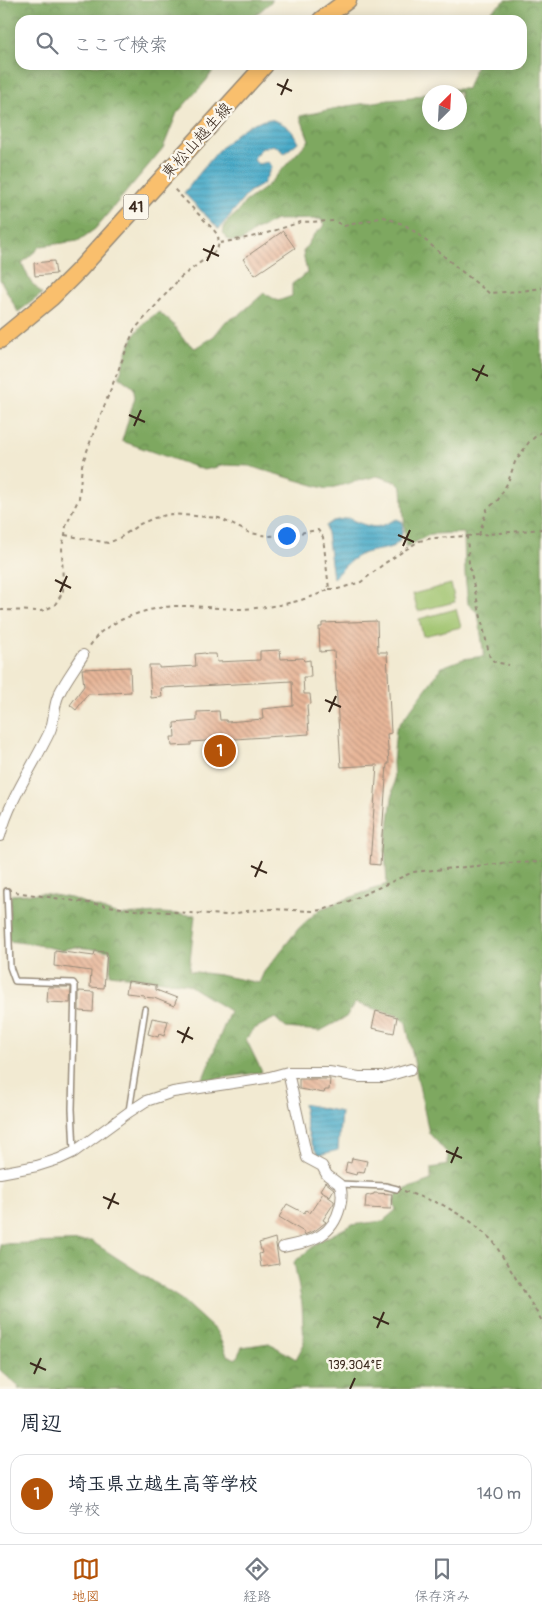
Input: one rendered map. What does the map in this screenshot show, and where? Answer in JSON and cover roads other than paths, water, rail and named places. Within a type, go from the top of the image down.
[{"type":"main road","points":[[328,15],[348,0]]},
{"type":"main road","name":"東松山越生線","points":[[0,340],[51,298],[79,270],[260,70]]},
{"type":"street","points":[[0,836],[4,821],[50,731],[54,721],[54,707],[59,694],[83,655]]},
{"type":"street","points":[[0,1173],[59,1160],[74,1152],[146,1101],[173,1092],[266,1078],[288,1072],[329,1072],[359,1077],[384,1077],[410,1069]]},
{"type":"street","points":[[283,1246],[306,1242],[328,1232],[338,1214],[342,1200],[339,1184],[327,1176],[322,1166],[308,1158],[288,1072]]},
{"type":"lane","points":[[7,891],[10,967],[15,981],[73,983],[75,986],[72,1109],[74,1152]]},
{"type":"lane","points":[[129,1112],[144,1009]]},
{"type":"lane","points":[[339,1184],[385,1186],[397,1189]]},
{"type":"water","points":[[270,119],[287,127],[298,142],[285,153],[274,145],[263,148],[257,153],[254,160],[258,164],[268,162],[272,166],[263,184],[249,192],[219,229],[184,193],[216,153],[235,135],[254,123]]},
{"type":"water","points":[[348,518],[373,527],[397,519],[403,522],[402,533],[395,545],[356,557],[333,578],[326,526],[333,521]]},
{"type":"water","points":[[303,1104],[341,1112],[338,1150],[319,1155],[315,1150],[308,1131]]},
{"type":"place","name":"埼玉県立越生高等学校","points":[[220,751]]}]
